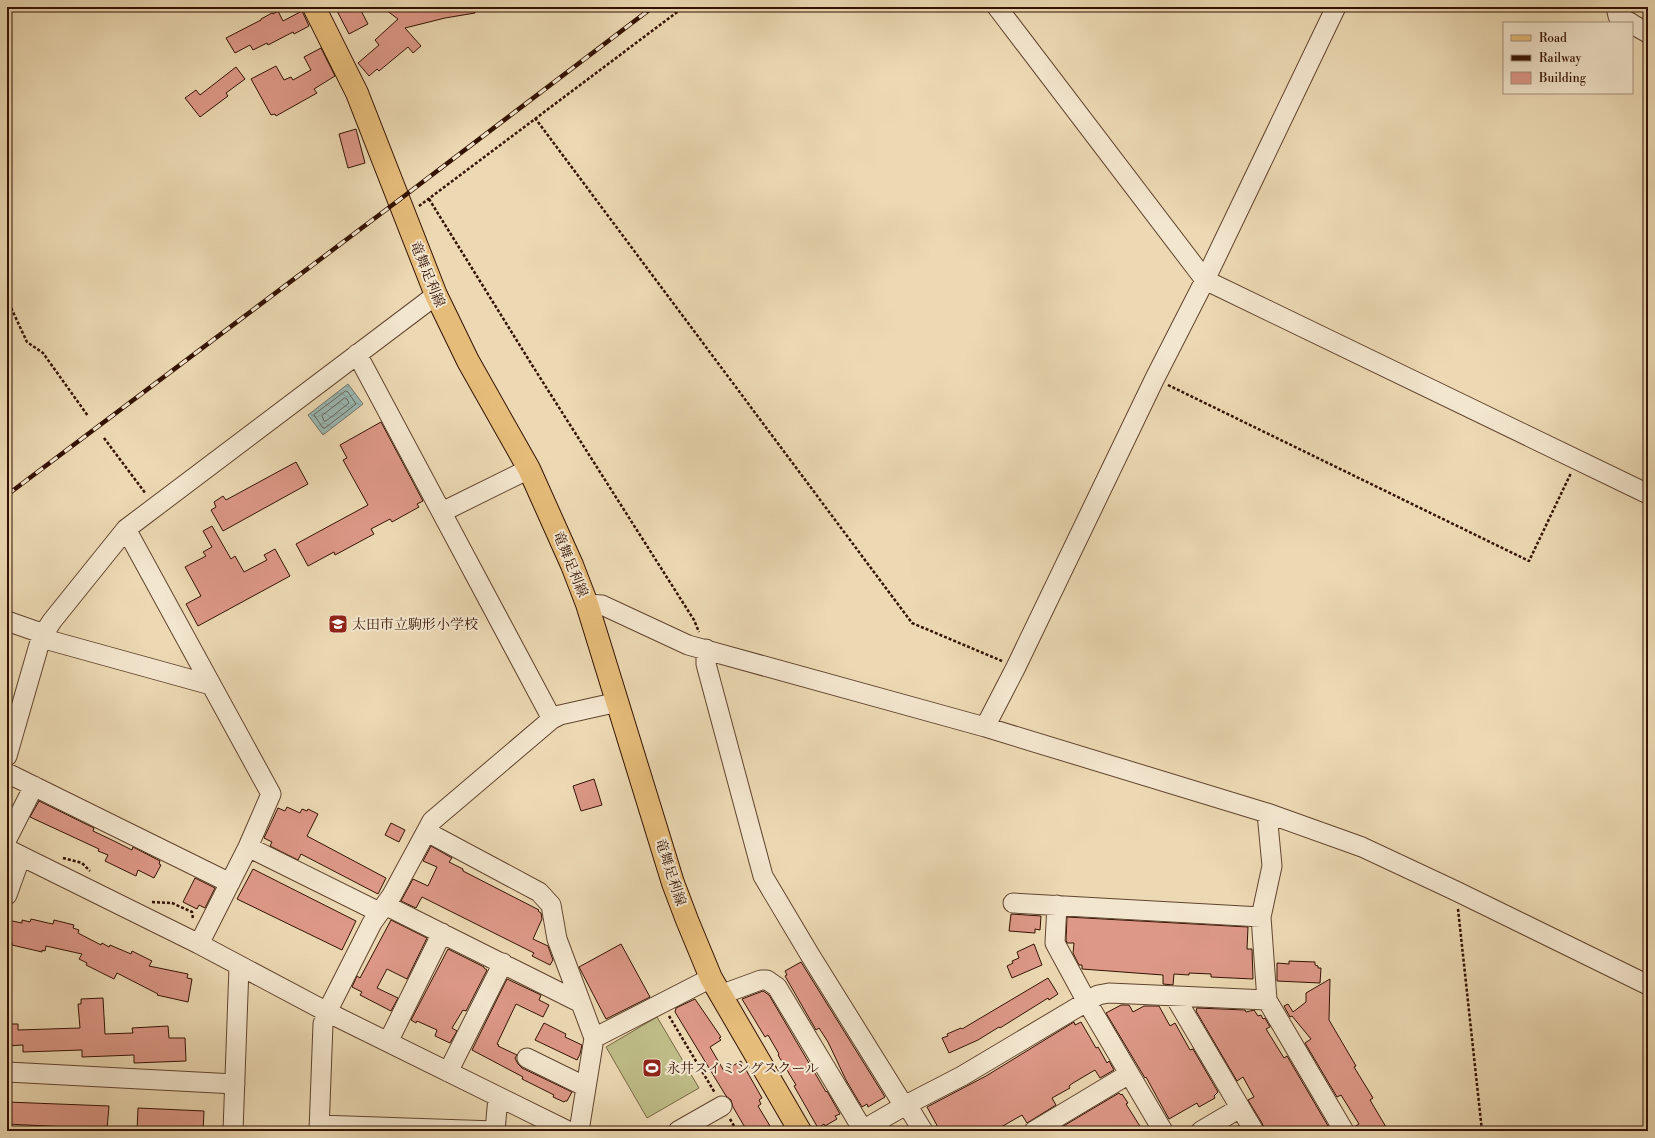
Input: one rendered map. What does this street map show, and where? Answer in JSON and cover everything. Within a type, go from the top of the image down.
[{"type":"main road","name":"竜舞足利線","points":[[314,7],[357,93],[436,296],[468,360],[529,468],[572,565],[587,604],[673,883],[716,986],[800,1131]]},
{"type":"street","points":[[997,7],[1205,280],[1648,494]]},
{"type":"street","points":[[985,727],[1016,667],[1155,378],[1205,280],[1336,7]]},
{"type":"street","points":[[1616,7],[1618,16],[1629,22]]},
{"type":"street","points":[[1633,24],[1648,33]]},
{"type":"street","points":[[7,756],[42,636],[52,621],[126,529],[436,296]]},
{"type":"street","points":[[357,354],[552,719]]},
{"type":"street","points":[[442,512],[529,468]]},
{"type":"street","points":[[126,529],[271,794],[248,847],[199,944]]},
{"type":"street","points":[[587,604],[602,605],[688,645],[985,727],[1267,813],[1362,847],[1456,891],[1648,985]]},
{"type":"street","points":[[7,621],[42,636],[211,686]]},
{"type":"street","points":[[706,649],[706,664],[763,876],[798,935],[923,1131]]},
{"type":"street","points":[[498,1097],[495,1131],[319,1128],[323,1024],[327,1012],[372,923],[392,895],[432,822],[552,719],[560,715],[618,702]]},
{"type":"street","points":[[7,773],[230,883]]},
{"type":"street","points":[[7,839],[34,786]]},
{"type":"street","points":[[1267,813],[1272,866],[1261,917],[1267,1000],[1344,1131]]},
{"type":"street","points":[[427,832],[539,892],[551,905],[557,939],[594,1038],[579,1131]]},
{"type":"street","points":[[248,847],[382,908],[442,933],[581,1003]]},
{"type":"street","points":[[7,895],[14,852],[229,959],[240,967],[327,1012],[568,1131]]},
{"type":"street","points":[[1013,903],[1261,917]]},
{"type":"street","points":[[1057,905],[1055,943],[1087,1002],[1163,1131]]},
{"type":"street","points":[[388,1042],[442,933]]},
{"type":"street","points":[[448,1072],[503,963]]},
{"type":"street","points":[[233,1131],[240,967]]},
{"type":"street","points":[[594,1038],[716,986],[767,980],[778,987],[862,1131],[905,1105],[962,1076],[1098,996],[1109,993],[1267,1000]]},
{"type":"street","points":[[1175,997],[1254,1131]]},
{"type":"street","points":[[527,1058],[586,1087]]},
{"type":"street","points":[[7,1072],[235,1084]]},
{"type":"street","points":[[1034,1131],[1129,1074]]},
{"type":"street","points":[[678,1131],[722,1106]]},
{"type":"street","points":[[1201,1131],[1240,1108]]},
{"type":"path","points":[[405,216],[684,7]]},
{"type":"path","points":[[535,118],[912,623],[1016,667]]},
{"type":"path","points":[[429,199],[532,365],[694,620],[706,649]]},
{"type":"path","points":[[7,299],[27,342],[43,353],[88,416]]},
{"type":"path","points":[[1155,378],[1529,561],[1577,460]]},
{"type":"path","points":[[104,438],[148,497]]},
{"type":"path","points":[[1456,891],[1482,1131]]},
{"type":"path","points":[[668,1014],[737,1131]]},
{"type":"shaded area","name":"永井スイミングスクール","points":[[657,1017],[699,1088],[647,1118],[606,1047]]},
{"type":"water","points":[[348,384],[363,404],[323,435],[308,415]]},
{"type":"building","points":[[335,7],[359,7],[368,24],[349,34]]},
{"type":"building","points":[[382,7],[474,7],[475,13],[445,18],[405,28],[421,46],[413,53],[408,47],[379,71],[377,69],[369,76],[358,63],[379,45],[375,40],[398,19]]},
{"type":"building","points":[[278,11],[283,21],[302,11],[309,26],[294,34],[293,32],[268,45],[267,43],[253,50],[250,45],[235,53],[226,38]]},
{"type":"building","points":[[321,48],[335,76],[314,89],[317,93],[276,116],[275,114],[271,115],[251,79],[276,66],[284,80],[291,77],[293,80],[311,70],[304,57]]},
{"type":"building","points":[[236,67],[245,79],[226,93],[228,96],[200,117],[185,98],[196,90],[200,95]]},
{"type":"building","points":[[356,129],[365,163],[348,168],[339,134]]},
{"type":"building","points":[[381,422],[423,501],[417,504],[419,507],[392,522],[390,519],[371,529],[374,534],[335,555],[334,552],[308,566],[296,544],[368,505],[343,460],[347,458],[340,445]]},
{"type":"building","points":[[296,462],[308,484],[223,531],[211,510],[216,507],[214,502],[223,496],[226,500]]},
{"type":"building","points":[[212,526],[231,559],[235,556],[244,572],[267,560],[264,555],[275,549],[290,576],[198,626],[186,604],[201,596],[185,567],[206,556],[203,552],[212,547],[203,531]]},
{"type":"building","points":[[594,779],[602,805],[581,811],[573,786]]},
{"type":"building","points":[[39,801],[94,828],[93,831],[132,850],[133,847],[160,861],[159,864],[161,865],[154,878],[138,870],[136,876],[105,861],[108,855],[98,851],[99,849],[30,817]]},
{"type":"building","points":[[287,807],[300,813],[302,809],[307,811],[308,809],[318,814],[307,836],[386,878],[378,894],[301,854],[298,860],[270,846],[272,842],[264,838],[278,808],[285,811]]},
{"type":"building","points":[[391,823],[405,830],[399,842],[385,835]]},
{"type":"building","points":[[431,846],[452,858],[449,862],[463,869],[463,871],[539,910],[538,911],[541,913],[542,919],[533,939],[548,946],[553,960],[550,965],[532,956],[534,953],[422,897],[416,908],[401,901],[413,879],[428,886],[437,867],[423,861]]},
{"type":"building","points":[[253,869],[356,921],[342,950],[237,899]]},
{"type":"building","points":[[195,878],[215,888],[205,908],[199,905],[197,909],[183,902]]},
{"type":"building","points":[[1011,914],[1041,916],[1040,930],[1035,929],[1035,933],[1009,931]]},
{"type":"building","points":[[1067,917],[1248,927],[1247,949],[1252,949],[1253,979],[1211,977],[1211,974],[1174,974],[1173,985],[1163,984],[1163,975],[1082,969],[1082,965],[1079,965],[1073,953],[1074,943],[1067,943],[1066,940]]},
{"type":"building","points":[[31,919],[53,924],[54,920],[74,925],[73,928],[79,930],[78,933],[101,945],[102,943],[109,947],[110,945],[131,954],[132,951],[152,961],[149,966],[188,974],[187,978],[192,979],[188,1002],[157,995],[158,994],[117,973],[114,979],[86,965],[87,963],[79,959],[82,954],[46,946],[45,951],[42,950],[42,952],[12,945],[12,943],[7,942],[7,920],[22,923],[22,920],[30,922]]},
{"type":"building","points":[[391,920],[427,938],[407,979],[387,969],[377,988],[398,998],[391,1011],[360,995],[362,992],[352,987],[357,976],[360,978]]},
{"type":"building","points":[[621,944],[650,997],[606,1019],[579,967]]},
{"type":"building","points":[[1034,944],[1042,965],[1012,978],[1007,966],[1013,963],[1012,961],[1019,958],[1017,952]]},
{"type":"building","points":[[448,949],[484,967],[487,970],[466,1011],[463,1010],[452,1028],[457,1031],[450,1043],[435,1036],[437,1030],[417,1021],[416,1023],[411,1020]]},
{"type":"building","points":[[1289,961],[1315,962],[1315,965],[1318,966],[1318,968],[1321,968],[1320,983],[1277,981],[1277,963],[1289,964]]},
{"type":"building","points":[[801,962],[885,1097],[868,1107],[867,1104],[862,1107],[846,1080],[828,1042],[819,1028],[816,1030],[785,976],[787,975],[785,971]]},
{"type":"building","points":[[1048,978],[1058,994],[1049,1000],[1048,998],[978,1040],[949,1053],[942,1038],[948,1036],[947,1034],[961,1028],[962,1029]]},
{"type":"building","points":[[507,979],[541,995],[539,1000],[549,1005],[543,1017],[516,1004],[497,1044],[499,1045],[498,1046],[517,1055],[515,1058],[522,1068],[572,1092],[567,1101],[564,1102],[553,1097],[554,1095],[522,1079],[523,1077],[472,1050]]},
{"type":"building","points":[[1330,979],[1329,1020],[1356,1066],[1354,1067],[1373,1098],[1370,1100],[1386,1127],[1379,1131],[1355,1131],[1354,1127],[1359,1124],[1341,1095],[1337,1097],[1305,1043],[1311,1039],[1292,1016],[1290,1017],[1284,1006],[1288,1004],[1293,1012],[1306,1002],[1306,993]]},
{"type":"building","points":[[763,991],[769,995],[840,1114],[835,1116],[837,1119],[825,1126],[824,1124],[818,1128],[794,1086],[796,1085],[768,1035],[765,1037],[742,999]]},
{"type":"building","points":[[103,998],[105,1034],[133,1033],[132,1028],[168,1026],[169,1038],[185,1038],[186,1061],[134,1063],[134,1055],[82,1057],[82,1050],[23,1052],[23,1045],[7,1046],[7,1024],[18,1024],[18,1030],[80,1028],[78,1004],[81,1004],[81,999]]},
{"type":"building","points":[[695,999],[721,1037],[719,1038],[721,1040],[710,1047],[724,1071],[741,1061],[762,1098],[759,1100],[761,1104],[758,1106],[773,1131],[747,1131],[733,1107],[731,1100],[726,1096],[675,1012],[676,1008]]},
{"type":"building","points":[[1121,1005],[1129,1005],[1133,1012],[1144,1006],[1159,1006],[1170,1026],[1175,1023],[1190,1050],[1193,1049],[1218,1092],[1214,1096],[1215,1098],[1199,1107],[1197,1103],[1169,1119],[1146,1077],[1145,1078],[1106,1013]]},
{"type":"building","points":[[1197,1008],[1245,1010],[1246,1012],[1254,1010],[1258,1016],[1261,1015],[1263,1019],[1265,1018],[1270,1027],[1266,1029],[1284,1058],[1287,1056],[1331,1131],[1265,1131],[1262,1123],[1248,1100],[1254,1097],[1243,1077],[1237,1081],[1196,1011]]},
{"type":"building","points":[[1074,1022],[1075,1025],[1081,1022],[1096,1048],[1098,1047],[1107,1063],[1109,1061],[1114,1070],[1100,1078],[1095,1070],[1073,1083],[1069,1086],[1070,1088],[1052,1098],[1056,1105],[1027,1123],[1022,1115],[994,1131],[940,1131],[927,1107],[986,1076]]},
{"type":"building","points":[[544,1023],[566,1034],[565,1037],[582,1045],[577,1060],[535,1040]]},
{"type":"building","points":[[1119,1093],[1121,1095],[1122,1094],[1128,1103],[1126,1104],[1143,1131],[1055,1131]]},
{"type":"building","points":[[7,1102],[109,1106],[107,1129],[7,1124]]},
{"type":"building","points":[[138,1108],[204,1111],[203,1131],[137,1131]]},
{"type":"railway","points":[[7,495],[653,7]]},
{"type":"place","name":"太田市立駒形小学校","points":[[338,624]]},
{"type":"place","name":"永井スイミングスクール","points":[[652,1068]]}]
